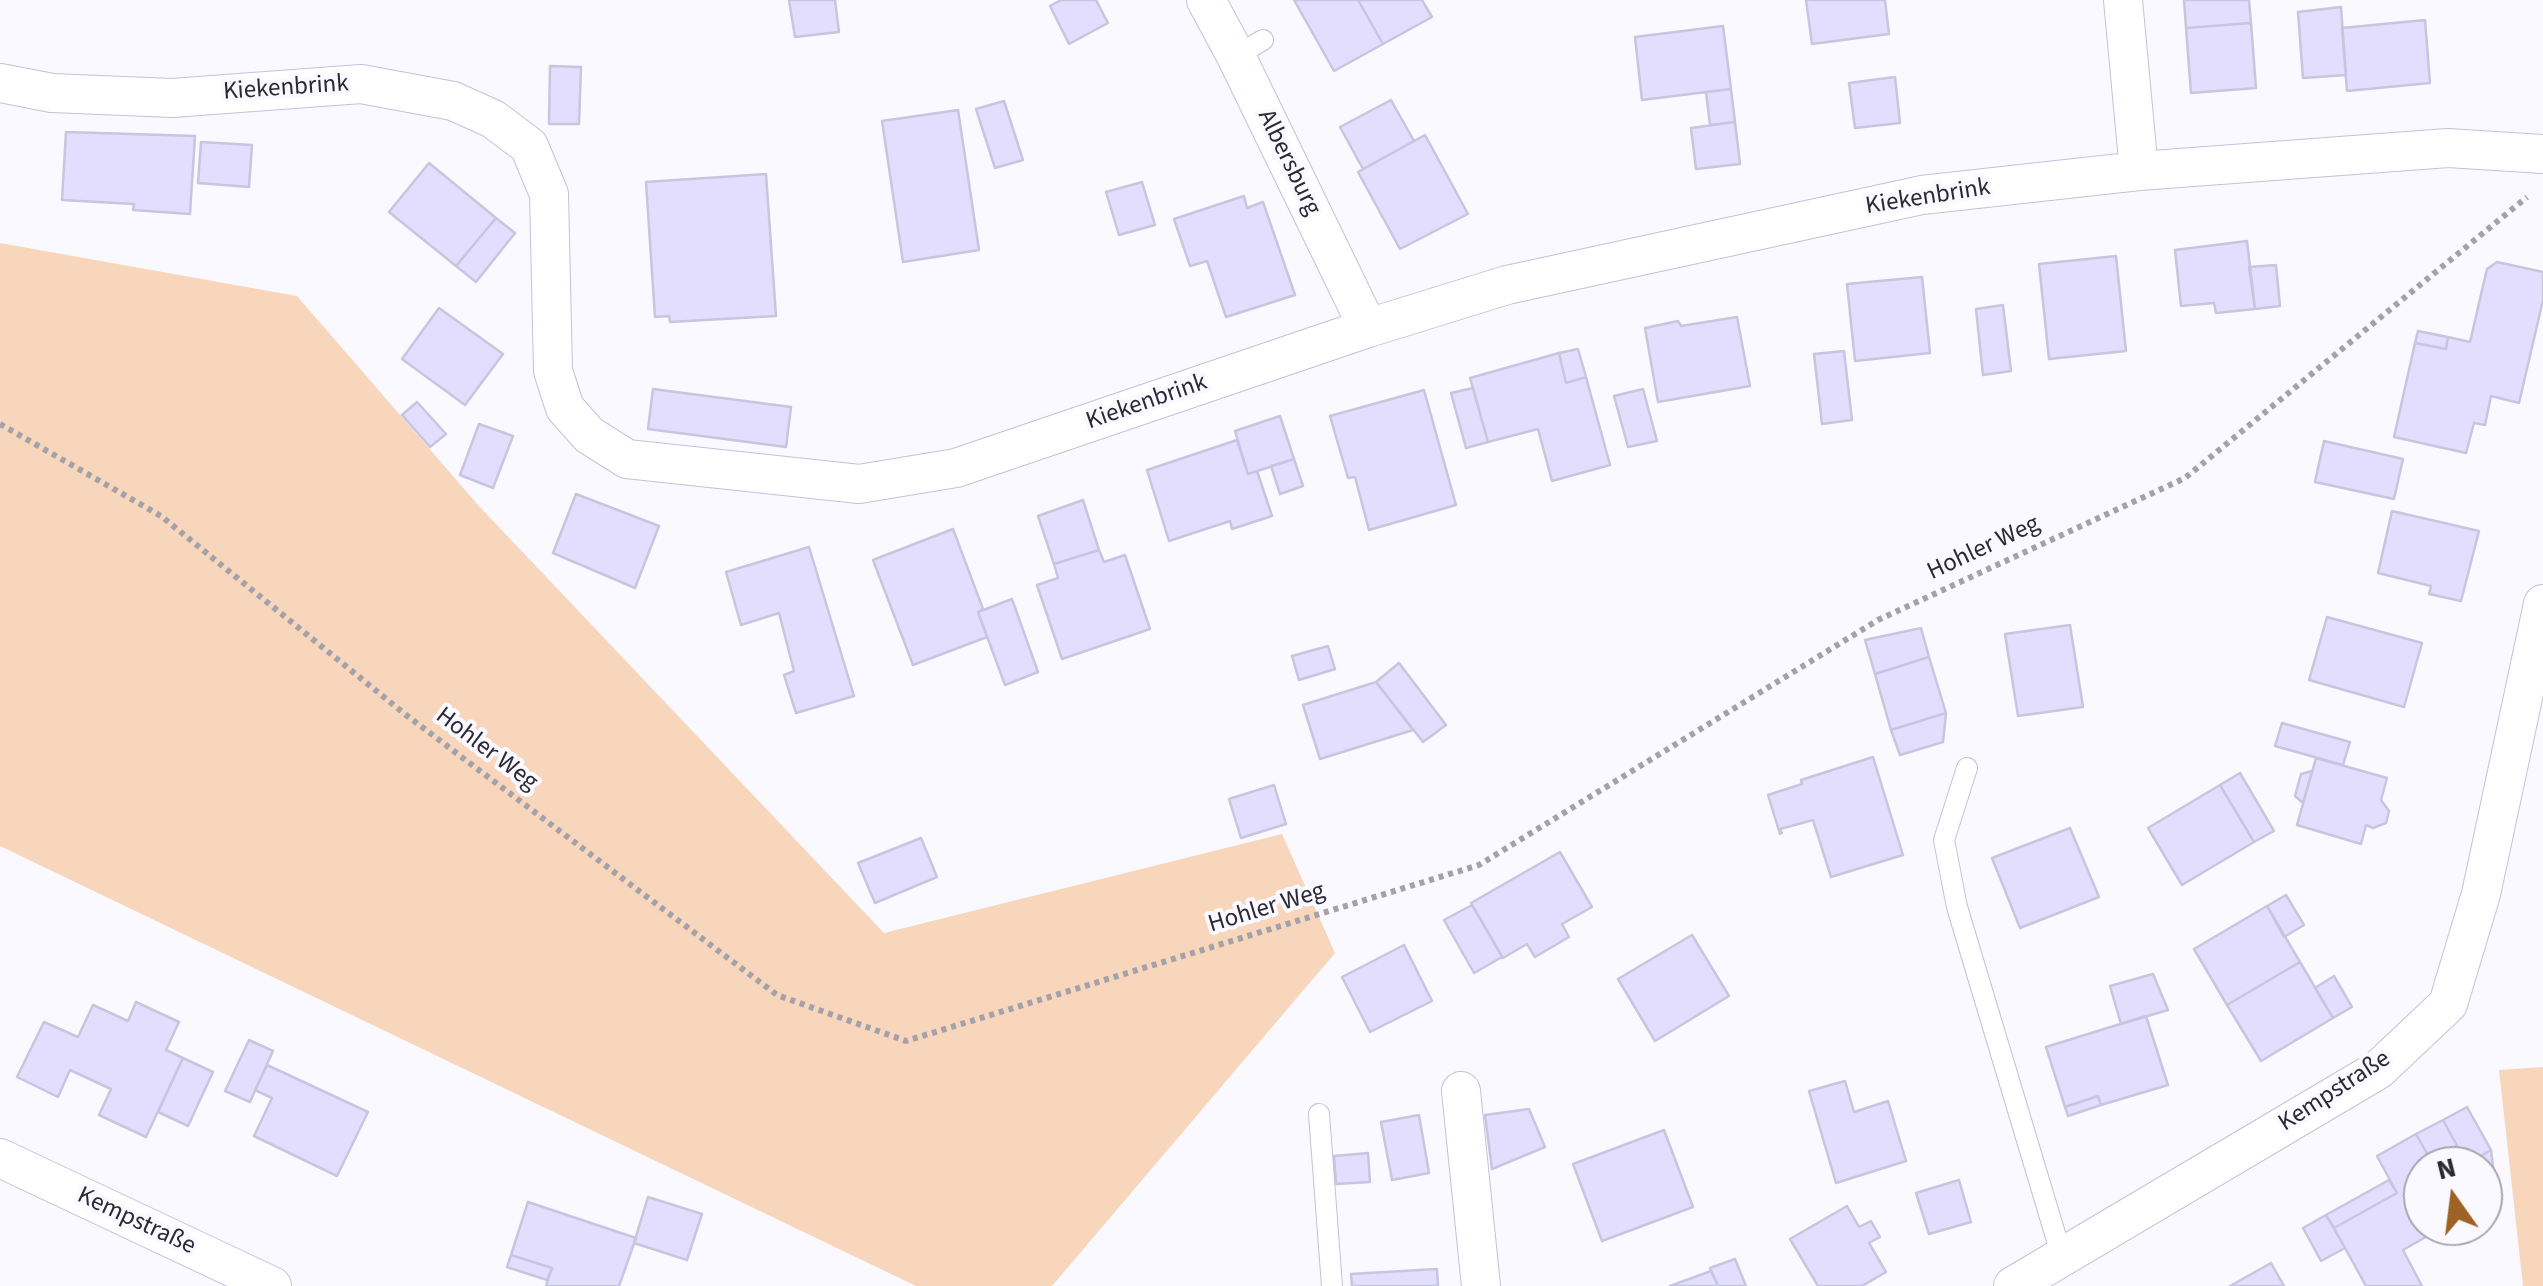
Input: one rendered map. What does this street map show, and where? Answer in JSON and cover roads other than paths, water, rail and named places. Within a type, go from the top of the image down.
[{"type":"street","name":"Albersburg","points":[[1206,0],[1249,48],[1368,328]]},
{"type":"street","points":[[2123,0],[2139,171]]},
{"type":"street","name":"Kiekenbrink","points":[[0,83],[52,93],[172,98],[362,84],[453,101],[493,119],[530,146],[549,194],[553,371],[565,408],[588,436],[627,459],[859,484],[956,468],[1507,284],[1922,195],[2139,171],[2448,148],[2543,154]]},
{"type":"street","name":"Kempstraße","points":[[2013,1286],[2378,1070],[2448,1004],[2480,894],[2543,604]]},
{"type":"street","points":[[1462,1091],[1481,1286]]},
{"type":"street","name":"Kempstraße","points":[[0,1158],[272,1286]]},
{"type":"lane","points":[[1967,768],[1944,840],[1947,857],[1957,907],[2062,1257]]},
{"type":"lane","points":[[1319,1114],[1332,1286]]}]
